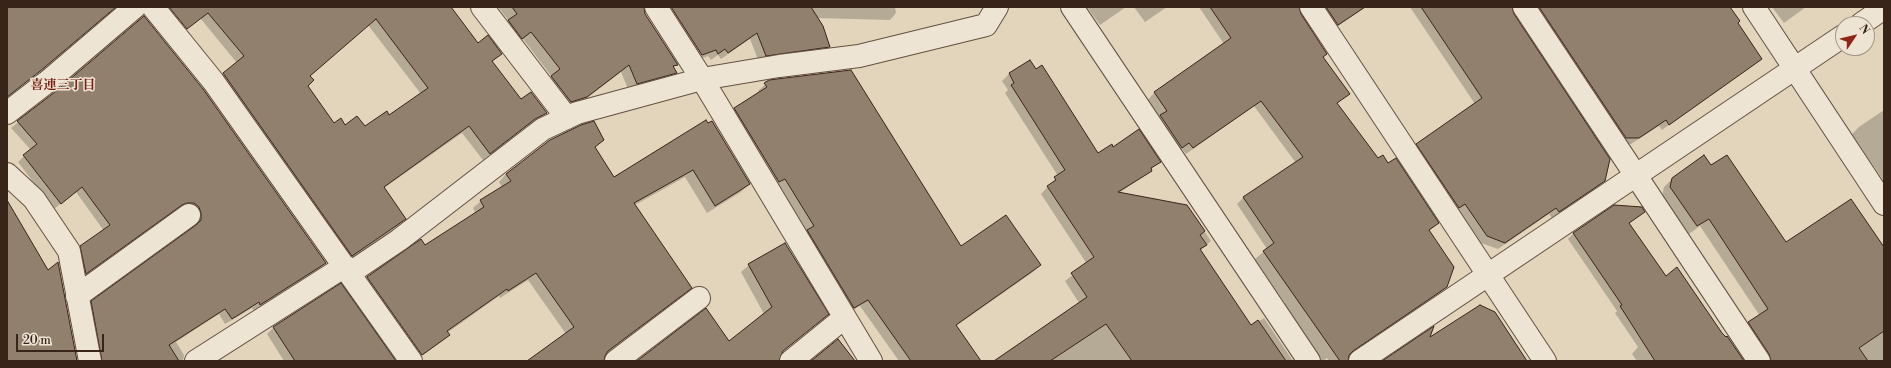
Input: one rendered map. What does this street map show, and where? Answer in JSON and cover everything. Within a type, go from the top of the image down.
[{"type":"street","points":[[7,113],[47,82],[136,7]]},
{"type":"street","points":[[153,7],[213,82],[411,361]]},
{"type":"street","points":[[482,7],[567,118]]},
{"type":"street","points":[[656,7],[702,79],[871,361]]},
{"type":"street","points":[[196,361],[347,269],[399,240],[543,129],[576,113],[702,79],[780,66],[859,56],[986,25],[997,7]]},
{"type":"street","points":[[1072,7],[1309,361]]},
{"type":"street","points":[[1311,7],[1487,276],[1545,361]]},
{"type":"street","points":[[1524,7],[1759,361]]},
{"type":"street","points":[[1754,7],[1884,204]]},
{"type":"street","points":[[1872,16],[1884,8]]},
{"type":"street","points":[[1360,361],[1835,41]]},
{"type":"street","points":[[7,174],[34,199],[69,250],[90,361]]},
{"type":"street","points":[[77,296],[189,215]]},
{"type":"street","points":[[616,361],[699,298]]},
{"type":"street","points":[[791,361],[844,318]]},
{"type":"building","points":[[7,7],[116,7],[7,97]]},
{"type":"building","points":[[169,7],[451,7],[478,43],[488,35],[502,54],[492,61],[521,99],[531,92],[547,113],[535,119],[490,154],[469,126],[384,187],[406,219],[352,256],[223,73],[244,56],[208,13],[187,29]],"holes":[[[376,19],[428,88],[389,115],[387,111],[365,126],[357,116],[345,125],[341,118],[334,123],[308,86],[314,80],[310,76]]]},
{"type":"building","points":[[512,7],[644,7],[645,14],[678,65],[673,66],[677,73],[637,84],[629,65],[587,97],[571,102],[551,76],[560,69],[531,32],[522,39],[508,20],[517,14]]},
{"type":"building","points":[[671,7],[811,7],[823,26],[830,47],[766,56],[757,33],[728,53],[725,49],[718,54],[716,50],[702,55]]},
{"type":"building","points":[[1210,7],[1299,7],[1301,14],[1327,54],[1323,57],[1350,94],[1337,103],[1378,158],[1383,155],[1388,163],[1396,158],[1439,223],[1429,230],[1454,267],[1447,287],[1353,351],[1349,355],[1348,361],[1340,361],[1263,251],[1274,243],[1243,197],[1303,157],[1261,101],[1193,148],[1189,143],[1182,148],[1160,115],[1167,111],[1154,92],[1231,38]]},
{"type":"building","points":[[1326,7],[1365,7],[1338,25]]},
{"type":"building","points":[[1421,7],[1512,7],[1514,14],[1610,159],[1605,181],[1559,212],[1556,208],[1505,243],[1487,236],[1465,204],[1459,208],[1416,144],[1482,98]]},
{"type":"building","points":[[1539,7],[1730,7],[1740,21],[1738,23],[1762,59],[1669,125],[1666,120],[1639,138],[1626,138]]},
{"type":"building","points":[[144,16],[203,89],[326,263],[260,305],[259,302],[232,319],[225,309],[169,345],[179,361],[102,361],[91,301],[196,225],[201,220],[199,207],[194,203],[182,205],[86,274],[80,246],[110,225],[82,187],[61,204],[23,155],[37,144],[17,121],[55,92]]},
{"type":"building","points":[[1030,60],[1036,69],[1042,65],[1098,153],[1112,144],[1113,147],[1139,129],[1161,162],[1151,168],[1152,171],[1118,192],[1187,205],[1205,231],[1200,235],[1207,245],[1200,249],[1251,325],[1258,320],[1286,361],[1132,361],[1106,324],[1050,361],[994,361],[1087,297],[1071,273],[1094,257],[1047,186],[1056,180],[1054,177],[1065,170],[1011,85],[1014,83],[1009,73]]},
{"type":"building","points":[[851,70],[961,246],[1006,215],[1041,265],[956,325],[981,361],[911,361],[868,300],[854,308],[807,230],[814,226],[785,179],[779,182],[734,108],[767,87],[764,83],[769,80]]},
{"type":"building","points":[[706,120],[708,123],[712,121],[750,184],[715,206],[693,170],[634,203],[692,288],[608,351],[604,361],[527,361],[574,327],[536,273],[508,291],[507,289],[447,331],[450,335],[422,355],[367,277],[421,239],[425,245],[484,207],[480,200],[511,181],[506,174],[550,140],[581,125],[594,121],[604,140],[595,147],[614,177]]},
{"type":"building","points":[[1704,155],[1711,165],[1727,155],[1786,242],[1851,199],[1884,247],[1884,331],[1859,348],[1868,361],[1771,361],[1769,354],[1748,322],[1768,309],[1709,219],[1697,226],[1670,187],[1672,178]]},
{"type":"building","points":[[7,200],[48,270],[58,262],[77,361],[7,361]]},
{"type":"building","points":[[1614,205],[1642,207],[1645,212],[1629,223],[1666,276],[1677,267],[1722,333],[1726,337],[1727,336],[1744,361],[1655,361],[1620,306],[1622,305],[1573,233]]},
{"type":"building","points":[[785,243],[829,314],[783,351],[779,361],[637,361],[706,308],[729,341],[772,307],[748,264]]},
{"type":"building","points":[[341,283],[396,361],[295,361],[273,327]]},
{"type":"building","points":[[1480,305],[1495,312],[1527,361],[1382,361],[1434,326],[1430,337]]},
{"type":"building","points":[[838,339],[855,361],[811,361]]},
{"type":"district","name":"喜連三丁目","points":[[63,86]]}]
